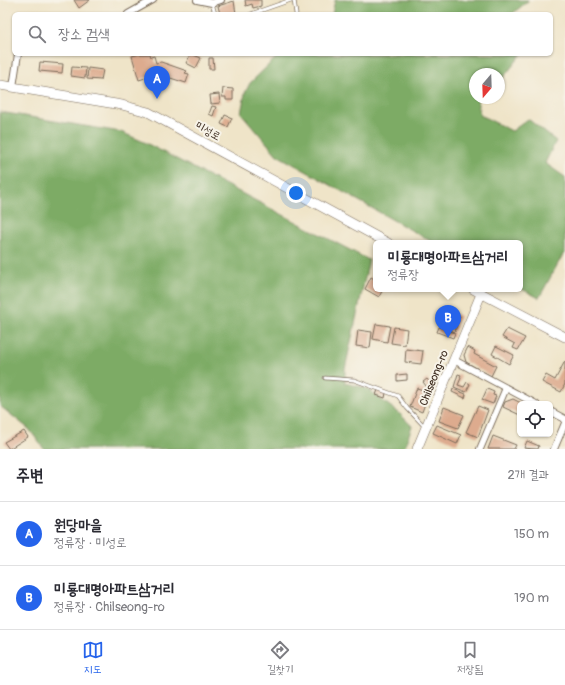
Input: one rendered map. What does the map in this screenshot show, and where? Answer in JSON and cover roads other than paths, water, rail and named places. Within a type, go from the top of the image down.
[{"type":"street","points":[[132,12],[153,0]]},
{"type":"street","points":[[197,0],[212,3],[221,0]]},
{"type":"street","points":[[13,87],[18,56]]},
{"type":"street","name":"미성로","points":[[0,85],[122,104],[148,112],[383,240]]},
{"type":"street","name":"Chilseong-ro","points":[[418,449],[454,360],[477,292]]},
{"type":"street","points":[[479,292],[565,337]]},
{"type":"street","points":[[454,360],[530,401]]},
{"type":"street","points":[[480,449],[506,388]]},
{"type":"street","points":[[553,413],[565,419]]},
{"type":"street","points":[[554,449],[565,423]]},
{"type":"lane","points":[[257,12],[290,0]]},
{"type":"lane","points":[[294,0],[296,12]]},
{"type":"lane","points":[[212,3],[214,12]]},
{"type":"lane","points":[[325,378],[354,380],[398,396],[426,428]]},
{"type":"place","name":"원당마을","points":[[157,99]]},
{"type":"place","name":"미룡대명아파트삼거리","points":[[448,338]]}]
